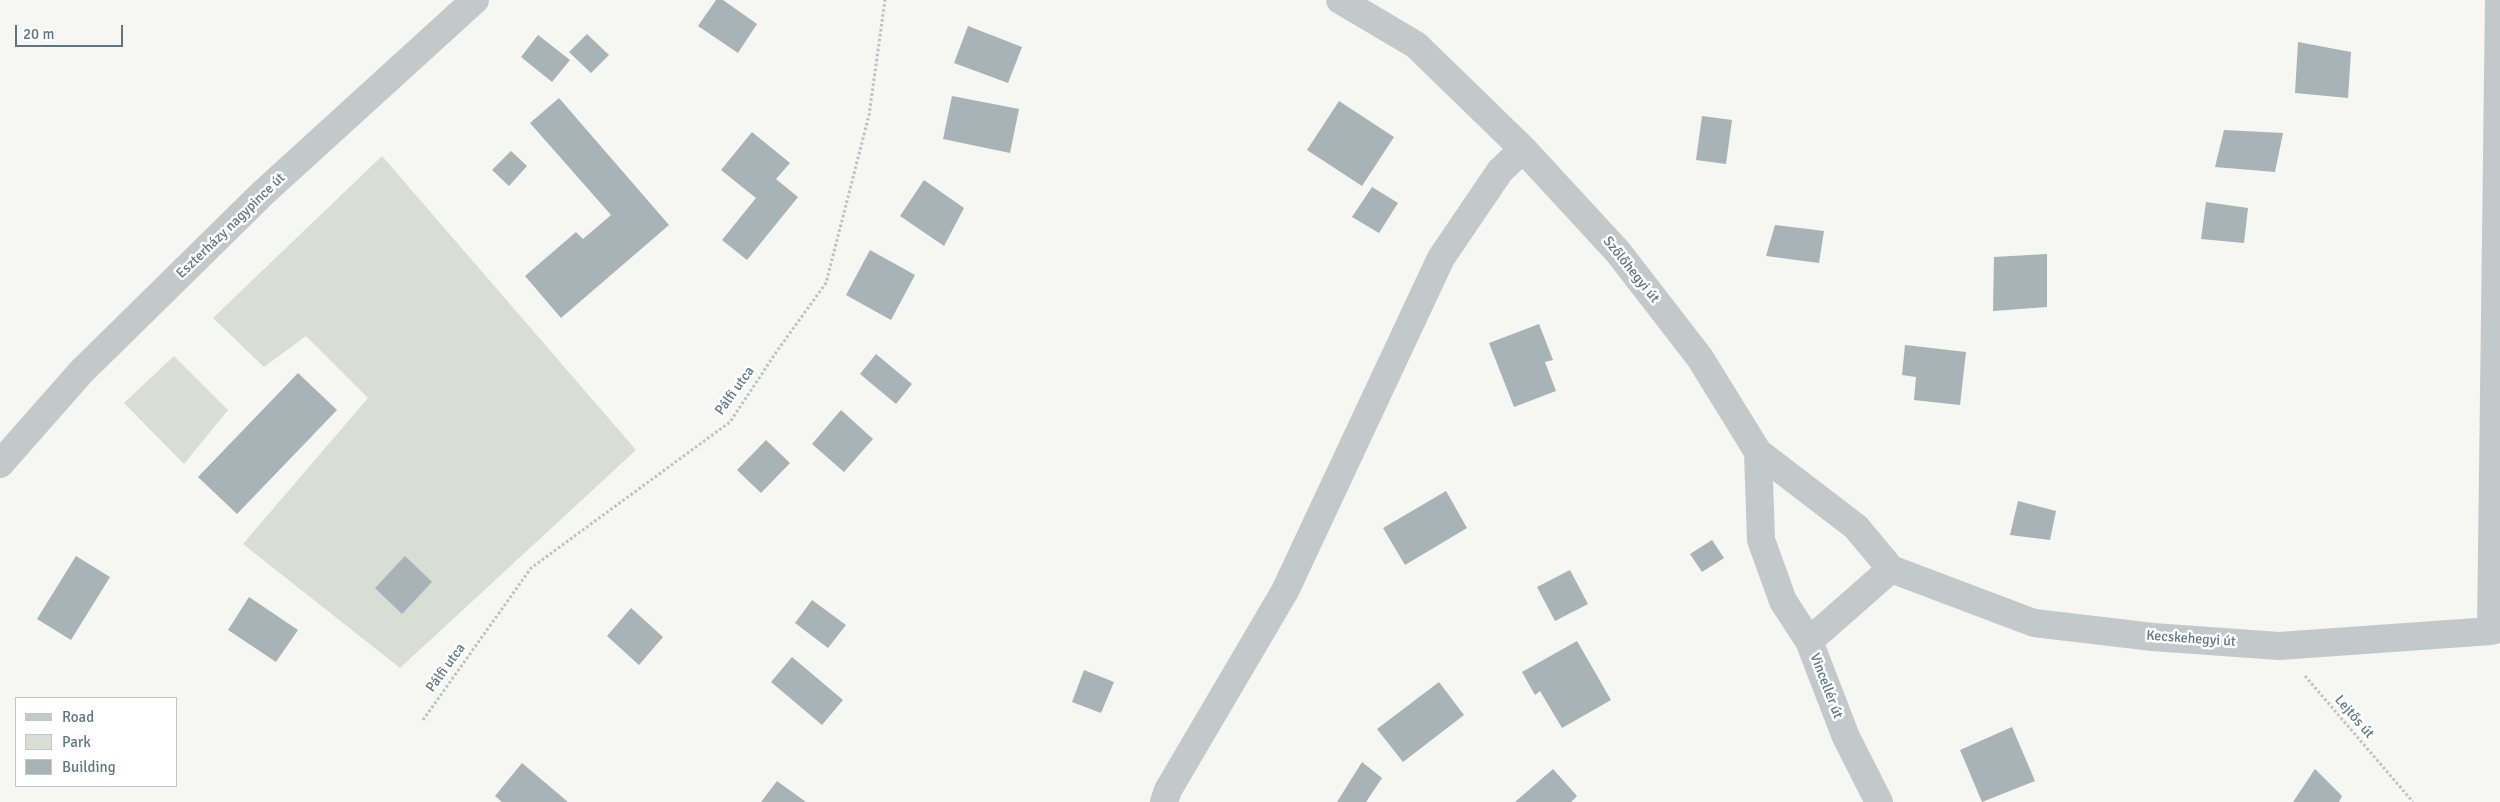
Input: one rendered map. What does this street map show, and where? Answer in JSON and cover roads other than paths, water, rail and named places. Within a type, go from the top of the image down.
[{"type":"street","name":"Eszterházy nagypince út","points":[[0,464],[81,372],[263,193],[475,0]]},
{"type":"street","name":"Szőlőhegyi út","points":[[1340,0],[1416,44],[1523,149],[1618,252],[1700,358],[1758,452],[1856,527],[1891,569]]},
{"type":"street","points":[[2495,629],[2499,0]]},
{"type":"street","points":[[1164,802],[1168,790],[1285,591],[1441,258],[1500,171],[1523,149]]},
{"type":"street","points":[[1758,452],[1761,540],[1783,601],[1809,641]]},
{"type":"street","name":"Kecskehegyi út","points":[[1891,569],[2034,623],[2153,637],[2279,646],[2495,629]]},
{"type":"street","name":"Vincellér út","points":[[1879,802],[1846,737],[1809,641],[1891,569]]}]
